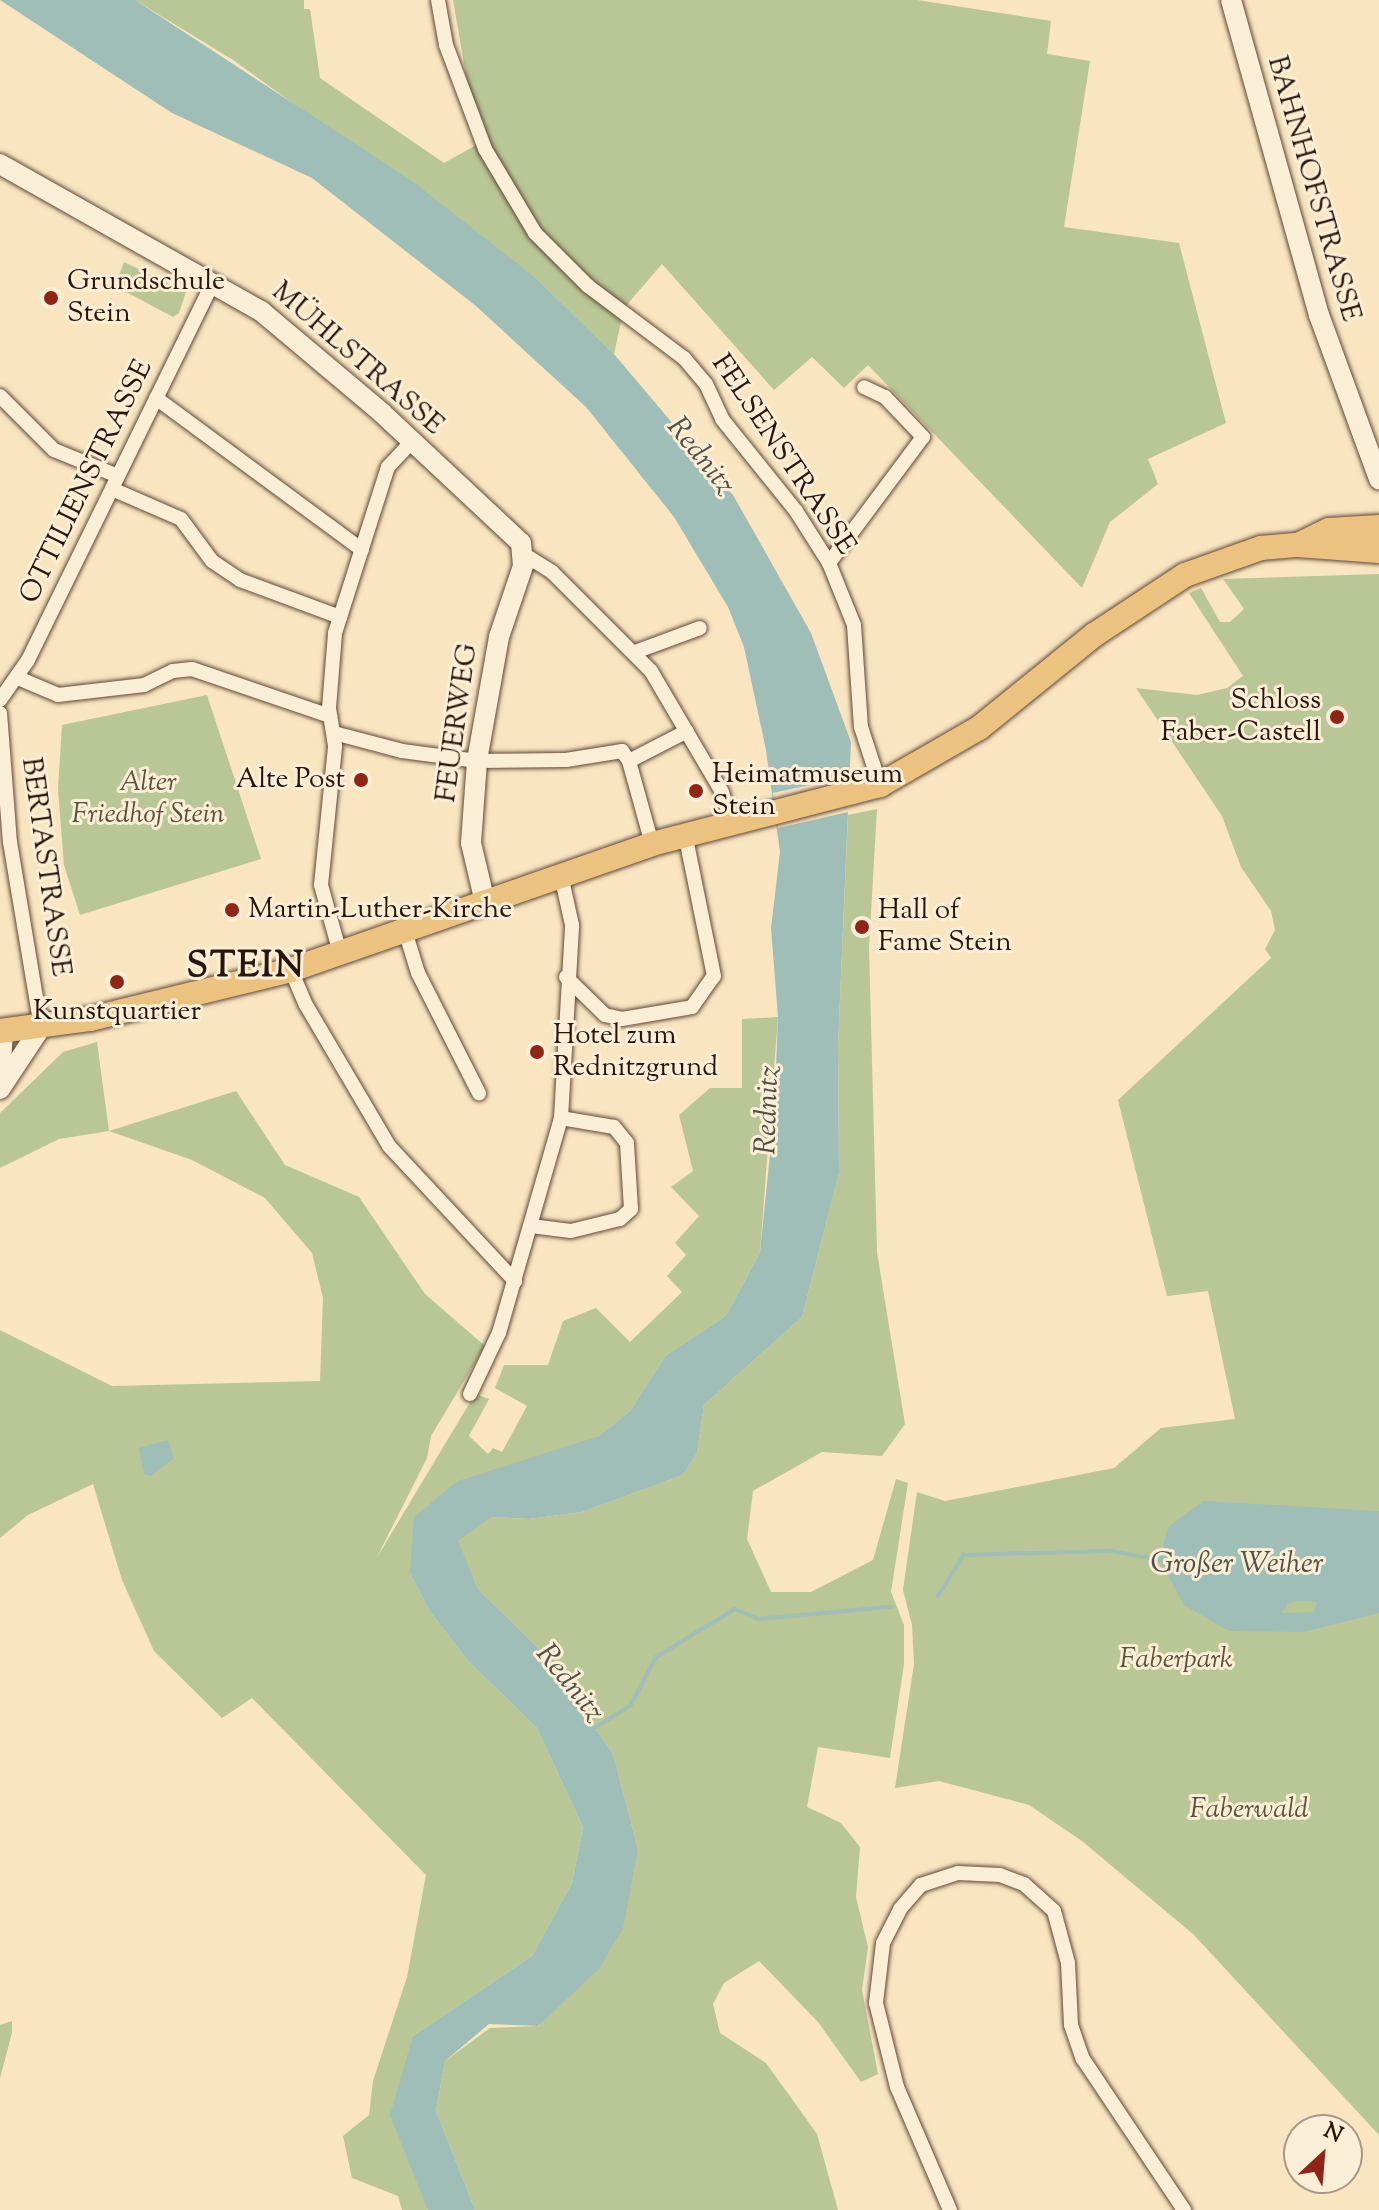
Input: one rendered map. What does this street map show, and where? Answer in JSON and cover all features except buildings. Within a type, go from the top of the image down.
[{"type":"main road","points":[[1298,545],[1329,530],[1379,527]]},
{"type":"main road","points":[[1,1031],[41,1027],[194,996],[291,970],[652,844],[731,821],[880,785],[979,728],[1094,635],[1173,581],[1226,557],[1298,545],[1379,551]]},
{"type":"street","name":"FELSENSTRASSE","points":[[438,0],[454,71],[485,149],[535,233],[588,286],[684,358],[706,384],[722,419],[796,511],[829,563],[854,625],[861,727],[880,785]]},
{"type":"street","name":"BAHNHOFSTRASSE","points":[[1231,0],[1339,379],[1379,479]]},
{"type":"street","name":"MÜHLSTRASSE","points":[[0,164],[213,282],[272,320],[412,441],[516,536],[525,555],[552,572],[635,652],[687,731],[722,792],[731,821]]},
{"type":"street","name":"OTTILIENSTRASSE","points":[[0,700],[18,678],[213,282]]},
{"type":"street","points":[[829,563],[923,437],[885,397],[864,387]]},
{"type":"street","points":[[0,396],[54,450],[181,519],[212,561],[240,580],[340,617]]},
{"type":"street","points":[[156,398],[362,550]]},
{"type":"street","points":[[340,953],[321,885],[334,733],[330,716],[340,617],[388,467],[412,441]]},
{"type":"street","name":"FEUERWEG","points":[[485,902],[471,843],[477,761],[499,637],[525,555]]},
{"type":"street","points":[[635,652],[700,628]]},
{"type":"street","points":[[18,678],[58,695],[144,685],[173,671],[192,669],[330,716]]},
{"type":"street","name":"BERTASTRASSE","points":[[0,713],[10,842],[41,1027]]},
{"type":"street","points":[[629,761],[687,731]]},
{"type":"street","points":[[334,733],[402,751],[477,761],[566,760],[622,751],[629,761],[652,844]]},
{"type":"street","points":[[566,977],[605,1015],[622,1019],[692,1007],[714,976],[685,834]]},
{"type":"street","points":[[470,1394],[499,1333],[561,1118],[568,1030],[566,977],[572,925],[561,875]]},
{"type":"street","points":[[405,931],[418,973],[479,1093]]},
{"type":"street","points":[[291,970],[306,1005],[389,1146],[515,1281]]},
{"type":"street","points":[[0,1089],[41,1027]]},
{"type":"street","points":[[0,1080],[1,1031]]},
{"type":"street","points":[[531,1226],[571,1231],[620,1219],[631,1209],[627,1143],[614,1127],[561,1118]]},
{"type":"street","points":[[950,2210],[887,2055],[876,2003],[883,1943],[909,1896],[940,1875],[1000,1875],[1041,1897],[1062,1927],[1071,2025],[1083,2059],[1184,2210]]},
{"type":"green space","points":[[135,0],[304,0],[304,9],[310,9],[320,78],[444,163],[478,144],[453,0],[917,0],[1051,21],[1047,54],[1090,61],[1064,227],[1179,243],[1226,423],[1148,459],[1158,484],[1110,522],[1082,588],[868,365],[844,388],[812,357],[774,390],[662,264],[624,308],[614,354],[537,279],[233,60]]},
{"type":"green space","points":[[124,262],[186,292],[179,313],[173,317],[115,286]]},
{"type":"green space","name":"Faberwald","points":[[1379,574],[1379,2135],[1363,2114],[1360,2114],[1193,1934],[1082,1841],[1029,1805],[939,1781],[895,1788],[914,1664],[912,1625],[903,1590],[917,1492],[945,1501],[1114,1468],[1161,1428],[1235,1419],[1208,1291],[1167,1296],[1118,1100],[1271,958],[1265,949],[1275,930],[1271,911],[1241,867],[1222,816],[1136,688],[1197,695],[1227,688],[1243,676],[1189,593],[1201,588],[1220,622],[1230,622],[1244,609],[1223,579]]},
{"type":"green space","name":"Alter Friedhof Stein","points":[[207,695],[261,859],[80,915],[64,865],[58,789],[62,725]]},
{"type":"green space","points":[[877,809],[869,947],[877,1252],[905,1424],[882,1456],[822,1452],[753,1491],[747,1539],[771,1592],[811,1592],[873,1560],[896,1479],[908,1483],[891,1592],[904,1625],[904,1664],[890,1758],[818,1747],[807,1807],[841,1823],[860,1847],[856,1897],[868,1947],[862,1990],[878,2074],[861,2082],[818,2022],[759,1961],[724,1983],[713,2004],[720,2033],[766,2063],[817,2134],[838,2210],[475,2210],[436,2111],[445,2061],[490,2028],[539,2026],[638,1849],[613,1754],[541,1651],[478,1589],[457,1541],[492,1517],[529,1519],[582,1512],[683,1475],[697,1453],[704,1405],[802,1317],[839,1173],[838,1045],[848,815]]},
{"type":"green space","points":[[778,1017],[760,1252],[726,1316],[665,1356],[631,1410],[599,1436],[565,1450],[410,1573],[429,1610],[468,1661],[537,1728],[583,1827],[572,1883],[532,1956],[413,2036],[422,2190],[428,2210],[402,2210],[398,2196],[352,2178],[343,2136],[369,2115],[373,2081],[407,1977],[426,1875],[252,1698],[222,1718],[154,1651],[122,1580],[93,1484],[28,1515],[0,1538],[0,1330],[112,1386],[320,1381],[323,1298],[312,1253],[265,1198],[192,1160],[109,1131],[236,1091],[285,1165],[359,1197],[425,1294],[485,1346],[431,1436],[427,1458],[376,1559],[475,1394],[489,1399],[469,1436],[488,1454],[493,1448],[502,1452],[527,1406],[495,1388],[504,1365],[548,1365],[563,1321],[596,1308],[630,1342],[682,1292],[667,1276],[686,1255],[675,1243],[699,1216],[671,1187],[693,1171],[679,1115],[710,1088],[742,1088],[742,1019]]},
{"type":"green space","points":[[97,1042],[109,1131],[59,1139],[0,1168],[0,1113],[63,1052]]},
{"type":"green space","points":[[12,2021],[12,2033],[0,2078],[0,2025]]},
{"type":"water","name":"Rednitz","points":[[0,0],[135,0],[412,181],[537,279],[614,354],[733,495],[811,633],[851,742],[838,1045],[839,1173],[802,1317],[704,1405],[697,1453],[683,1475],[582,1512],[529,1519],[492,1517],[458,1541],[478,1589],[541,1651],[613,1754],[638,1849],[623,1928],[599,1969],[538,2026],[489,2024],[445,2061],[436,2111],[475,2210],[428,2210],[390,2115],[413,2036],[532,1956],[572,1883],[583,1827],[537,1728],[468,1661],[429,1610],[410,1573],[414,1517],[458,1481],[599,1436],[631,1410],[665,1356],[726,1316],[760,1252],[774,1115],[778,1017],[771,928],[780,852],[766,750],[744,647],[728,607],[674,517],[586,407],[476,306],[312,178],[172,113]]},
{"type":"water","points":[[168,1440],[174,1458],[151,1476],[144,1474],[139,1448]]},
{"type":"water","name":"Großer Weiher","points":[[1203,1501],[1379,1511],[1379,1613],[1303,1632],[1229,1631],[1184,1605],[1160,1560],[1168,1527]],"holes":[[[1317,1602],[1314,1612],[1282,1613],[1288,1603]]]},
{"type":"pier","points":[[855,775],[853,811],[778,828],[773,793]]},
{"type":"waterway","points":[[938,1596],[964,1555],[1111,1551],[1160,1560]]},
{"type":"waterway","name":"Rednitz","points":[[591,1730],[630,1706],[656,1657],[735,1609],[758,1619],[891,1607]]},
{"type":"place","name":"Grundschule Stein","points":[[51,298]]},
{"type":"place","name":"Schloss Faber-Castell","points":[[1337,717]]},
{"type":"place","name":"Alte Post","points":[[361,780]]},
{"type":"place","name":"Heimatmuseum Stein","points":[[696,791]]},
{"type":"place","name":"Martin-Luther-Kirche","points":[[232,910]]},
{"type":"place","name":"Hall of Fame Stein","points":[[862,927]]},
{"type":"place","name":"Kunstquartier","points":[[117,982]]},
{"type":"place","name":"Hotel zum Rednitzgrund","points":[[537,1052]]},
{"type":"district","name":"STEIN","points":[[246,968]]},
{"type":"park label","name":"Faberpark","points":[[1176,1660]]}]
